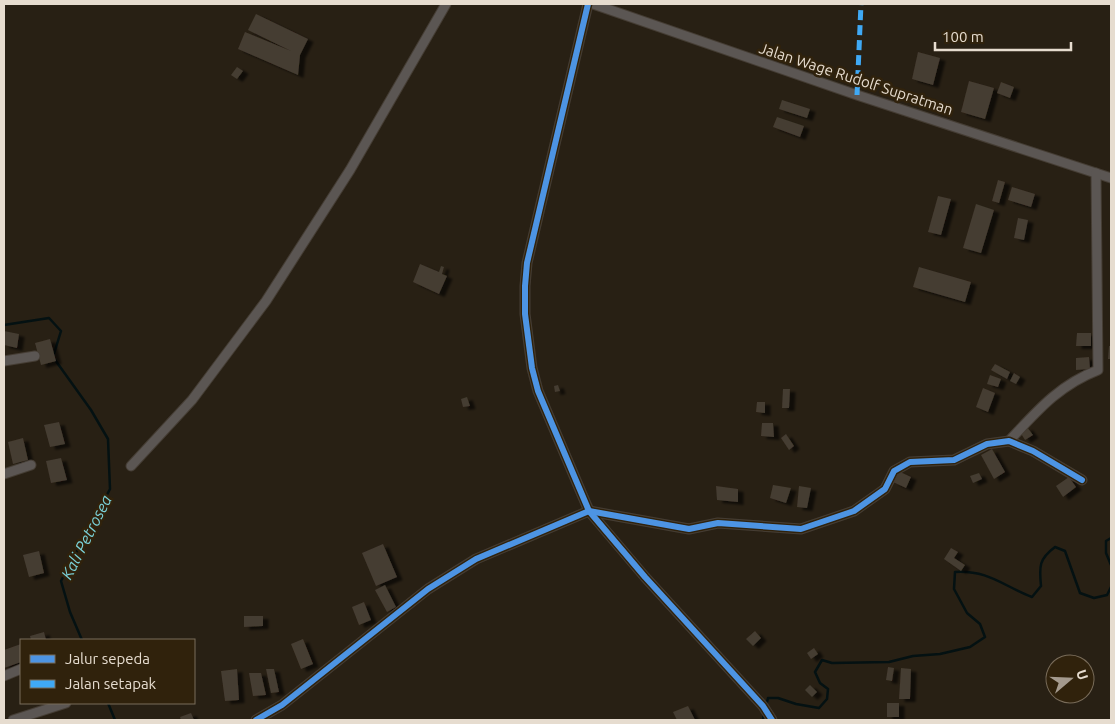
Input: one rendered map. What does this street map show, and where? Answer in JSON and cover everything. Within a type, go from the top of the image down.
[{"type":"street","points":[[131,466],[192,400],[266,301],[350,170],[446,4]]},
{"type":"street","points":[[588,4],[527,263],[525,286],[528,342],[532,368],[538,391],[588,511],[644,577],[763,706],[770,718]]},
{"type":"street","name":"Jalan Wage Rudolf Supratman","points":[[593,4],[857,95],[1111,178]]},
{"type":"street","points":[[1009,441],[1040,407],[1064,387],[1080,377],[1098,370],[1096,173]]},
{"type":"street","points":[[4,362],[35,356]]},
{"type":"street","points":[[256,720],[282,705],[428,589],[460,567],[588,511],[689,529],[718,523],[800,529],[854,511],[885,490],[894,471],[910,462],[954,460],[987,444],[1009,441],[1033,450],[1082,480]]},
{"type":"street","points":[[4,474],[30,465]]},
{"type":"street","points":[[4,676],[20,669]]},
{"type":"street","points":[[13,720],[63,704]]},
{"type":"building","points":[[256,14],[308,39],[300,55],[298,75],[238,49],[245,32],[291,51],[248,30]]},
{"type":"building","points":[[918,52],[940,58],[933,85],[912,79]]},
{"type":"building","points":[[237,67],[243,71],[237,79],[231,75]]},
{"type":"building","points":[[969,81],[994,88],[985,119],[961,112]]},
{"type":"building","points":[[1001,82],[1014,87],[1010,98],[997,93]]},
{"type":"building","points":[[782,100],[810,109],[807,118],[779,109]]},
{"type":"building","points":[[777,117],[804,126],[800,137],[773,127]]},
{"type":"building","points":[[998,180],[1005,182],[999,203],[992,201]]},
{"type":"building","points":[[1012,187],[1035,194],[1031,207],[1008,200]]},
{"type":"building","points":[[938,196],[951,199],[941,235],[928,232]]},
{"type":"building","points":[[976,204],[994,210],[981,253],[963,248]]},
{"type":"building","points":[[1018,218],[1028,220],[1024,240],[1014,238]]},
{"type":"building","points":[[420,264],[439,272],[441,266],[444,267],[442,274],[447,276],[439,294],[413,282]]},
{"type":"building","points":[[919,267],[971,282],[965,302],[913,287]]},
{"type":"building","points":[[4,331],[19,334],[17,348],[4,345]]},
{"type":"building","points":[[1077,333],[1091,333],[1091,346],[1076,346]]},
{"type":"building","points":[[50,339],[56,361],[41,365],[35,343]]},
{"type":"building","points":[[1109,346],[1111,346],[1111,359],[1108,359]]},
{"type":"building","points":[[1089,357],[1090,369],[1076,370],[1076,358]]},
{"type":"building","points":[[995,364],[1010,372],[1007,379],[991,370]]},
{"type":"building","points":[[1014,373],[1020,377],[1016,384],[1010,381]]},
{"type":"building","points":[[990,375],[1001,379],[998,387],[987,384]]},
{"type":"building","points":[[558,385],[560,391],[555,392],[554,386]]},
{"type":"building","points":[[983,388],[995,393],[988,412],[976,407]]},
{"type":"building","points":[[783,389],[790,389],[789,408],[782,408]]},
{"type":"building","points":[[467,397],[470,406],[463,407],[461,399]]},
{"type":"building","points":[[757,402],[765,402],[765,413],[756,412]]},
{"type":"building","points":[[59,422],[65,444],[50,447],[44,425]]},
{"type":"building","points":[[762,423],[773,423],[774,437],[761,436]]},
{"type":"building","points":[[1027,427],[1033,435],[1025,440],[1020,432]]},
{"type":"building","points":[[786,434],[794,446],[789,450],[781,438]]},
{"type":"building","points":[[23,438],[28,460],[13,464],[8,442]]},
{"type":"building","points":[[992,449],[1005,472],[994,479],[981,455]]},
{"type":"building","points":[[61,458],[67,480],[51,483],[46,461]]},
{"type":"building","points":[[898,471],[911,477],[906,488],[893,482]]},
{"type":"building","points":[[979,473],[982,479],[973,483],[970,476]]},
{"type":"building","points":[[1069,477],[1076,487],[1063,497],[1056,486]]},
{"type":"building","points":[[773,485],[791,488],[786,503],[770,498]]},
{"type":"building","points":[[716,486],[738,489],[738,502],[717,500]]},
{"type":"building","points":[[799,486],[811,488],[807,508],[797,507]]},
{"type":"building","points":[[383,544],[397,577],[376,586],[362,553]]},
{"type":"building","points":[[951,548],[958,552],[954,558],[965,565],[961,571],[944,559]]},
{"type":"building","points":[[39,551],[44,573],[29,577],[23,555]]},
{"type":"building","points":[[385,585],[396,607],[387,612],[375,590]]},
{"type":"building","points":[[364,602],[371,620],[359,625],[352,607]]},
{"type":"building","points":[[244,616],[263,616],[263,626],[244,627]]},
{"type":"building","points":[[755,631],[761,638],[753,646],[746,639]]},
{"type":"building","points":[[44,632],[46,639],[31,639],[30,636]]},
{"type":"building","points":[[303,639],[313,664],[301,669],[291,644]]},
{"type":"building","points":[[20,644],[20,662],[4,668],[4,650]]},
{"type":"building","points":[[814,648],[818,654],[811,659],[807,653]]},
{"type":"building","points":[[888,667],[894,668],[892,681],[886,680]]},
{"type":"building","points":[[901,668],[911,669],[910,699],[899,699]]},
{"type":"building","points":[[237,669],[239,700],[225,701],[221,671]]},
{"type":"building","points":[[266,669],[274,669],[279,692],[271,693]]},
{"type":"building","points":[[249,673],[261,673],[266,695],[253,696]]},
{"type":"building","points":[[810,685],[817,692],[812,697],[805,690]]},
{"type":"building","points":[[887,703],[899,703],[899,717],[887,717]]},
{"type":"building","points":[[688,706],[695,720],[677,720],[673,712]]},
{"type":"building","points":[[191,713],[194,720],[181,720],[180,717]]},
{"type":"waterway","name":"Kali Petrosea","points":[[4,325],[49,318],[61,331],[53,357],[91,410],[108,439],[110,489],[61,581],[70,612],[82,639]]},
{"type":"waterway","points":[[1111,538],[1106,541],[1106,553],[1111,565]]},
{"type":"waterway","points":[[766,706],[768,698],[778,698],[796,704],[819,708],[827,699],[828,689],[820,683],[815,672],[822,660],[832,663],[889,662],[913,656],[940,654],[970,647],[985,637],[980,624],[967,613],[954,589],[955,572],[987,576],[1032,597],[1041,586],[1040,568],[1043,559],[1055,547],[1065,551],[1080,593],[1094,598],[1107,595],[1111,587]]},
{"type":"waterway","name":"Kali Petrosea","points":[[108,704],[115,720]]},
{"type":"waterway","points":[[763,720],[764,714]]},
{"type":"marked path","points":[[857,95],[861,4]]},
{"type":"cycle path","points":[[588,4],[527,263],[525,314],[532,368],[538,391],[589,511],[645,577],[763,706],[772,720]]},
{"type":"cycle path","points":[[256,720],[282,705],[428,589],[476,559],[589,511],[689,529],[718,523],[801,529],[854,511],[885,489],[894,471],[910,462],[954,460],[987,444],[1009,441],[1033,451],[1082,480]]}]
